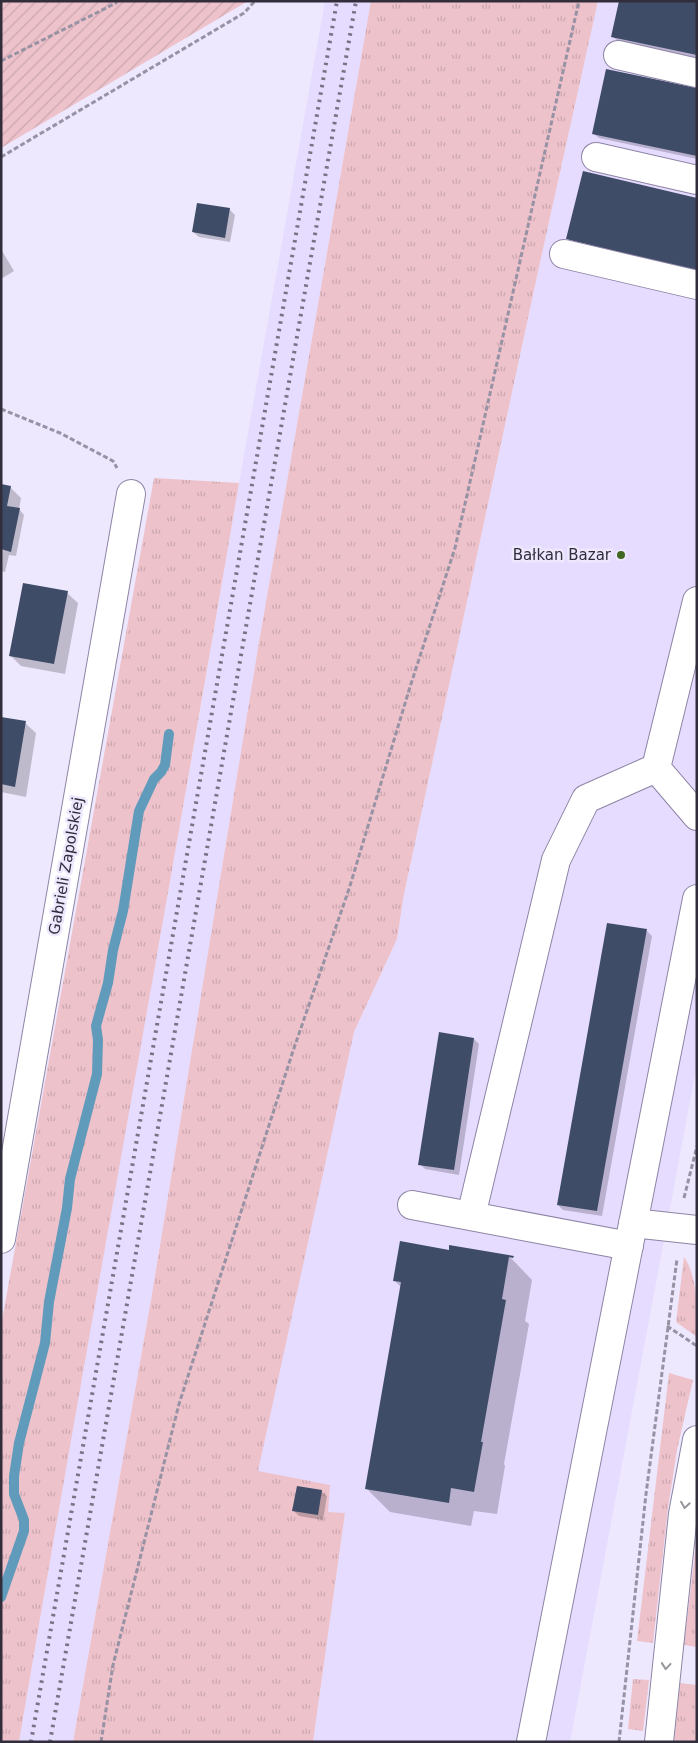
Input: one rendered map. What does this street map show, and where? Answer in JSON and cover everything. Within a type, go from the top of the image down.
[{"type":"street","points":[[618,55],[697,73]]},
{"type":"street","points":[[596,157],[697,180]]},
{"type":"street","points":[[564,254],[697,285]]},
{"type":"street","name":"Gabrieli Zapolskiej","points":[[1,1239],[131,494]]},
{"type":"street","points":[[656,768],[697,601]]},
{"type":"street","points":[[656,768],[697,816]]},
{"type":"street","points":[[471,1216],[556,860],[586,799],[656,768]]},
{"type":"street","points":[[531,1742],[697,899]]},
{"type":"street","points":[[412,1205],[471,1216],[631,1234],[688,1230]]},
{"type":"street","points":[[659,1742],[684,1514],[697,1440]]},
{"type":"path","points":[[1,61],[116,3],[116,1]]},
{"type":"path","points":[[1,157],[244,14],[255,1]]},
{"type":"path","points":[[101,1742],[113,1665],[179,1404],[348,889],[455,548],[579,1]]},
{"type":"path","points":[[1,409],[60,433],[113,461],[131,494]]},
{"type":"path","points":[[619,1742],[646,1494],[667,1326],[677,1264],[688,1230],[697,1146]]},
{"type":"path","points":[[667,1326],[697,1346]]},
{"type":"path","points":[[620,1734],[628,1735]]},
{"type":"shaded area","points":[[325,1],[371,1],[259,642],[151,1300],[73,1742],[19,1742],[79,1391]]},
{"type":"shaded area","points":[[598,1],[697,1],[697,1064],[570,1742],[313,1742],[345,1514],[328,1512],[257,1471],[354,1032],[397,939],[404,894]]},
{"type":"green space","points":[[1,1],[248,1],[1,148]]},
{"type":"green space","points":[[371,1],[598,1],[404,894],[397,939],[354,1032],[258,1471],[330,1485],[328,1512],[345,1513],[313,1742],[73,1742],[151,1300],[259,642]]},
{"type":"green space","points":[[154,478],[239,483],[19,1742],[1,1742],[1,1326]]},
{"type":"green space","points":[[684,1257],[689,1265],[694,1284],[697,1306],[697,1337],[676,1322]]},
{"type":"green space","points":[[669,1373],[693,1380],[677,1450],[668,1508],[653,1643],[637,1641]]},
{"type":"green space","points":[[697,1536],[697,1647],[684,1645]]},
{"type":"green space","points":[[633,1679],[649,1680],[643,1731],[628,1729]]},
{"type":"green space","points":[[680,1683],[697,1685],[697,1742],[674,1742]]},
{"type":"building","points":[[619,1],[697,1],[697,55],[611,37]]},
{"type":"building","points":[[606,69],[697,88],[697,156],[592,134]]},
{"type":"building","points":[[583,171],[697,198],[697,271],[566,239]]},
{"type":"building","points":[[197,203],[230,208],[225,238],[192,232]]},
{"type":"building","points":[[1,484],[11,486],[7,506],[20,508],[11,552],[1,549]]},
{"type":"building","points":[[23,583],[68,591],[54,664],[9,656]]},
{"type":"building","points":[[1,717],[26,721],[15,787],[1,784]]},
{"type":"building","points":[[607,923],[647,929],[597,1211],[557,1205]]},
{"type":"building","points":[[439,1032],[474,1038],[454,1170],[418,1165]]},
{"type":"building","points":[[400,1241],[449,1250],[449,1245],[514,1256],[513,1258],[509,1257],[502,1299],[506,1300],[474,1492],[451,1488],[449,1503],[365,1489],[401,1282],[393,1281]]},
{"type":"building","points":[[297,1486],[322,1490],[318,1515],[292,1511]]},
{"type":"waterway","points":[[1,1597],[24,1531],[24,1520],[14,1494],[14,1476],[19,1443],[45,1343],[49,1302],[67,1208],[70,1179],[97,1074],[98,1040],[96,1026],[108,983],[113,950],[123,911],[139,811],[154,779],[165,765],[169,734]]},
{"type":"railway","points":[[31,1742],[337,1]]},
{"type":"railway","points":[[50,1742],[356,1]]},
{"type":"place","name":"Bałkan Bazar","points":[[621,555]]}]
